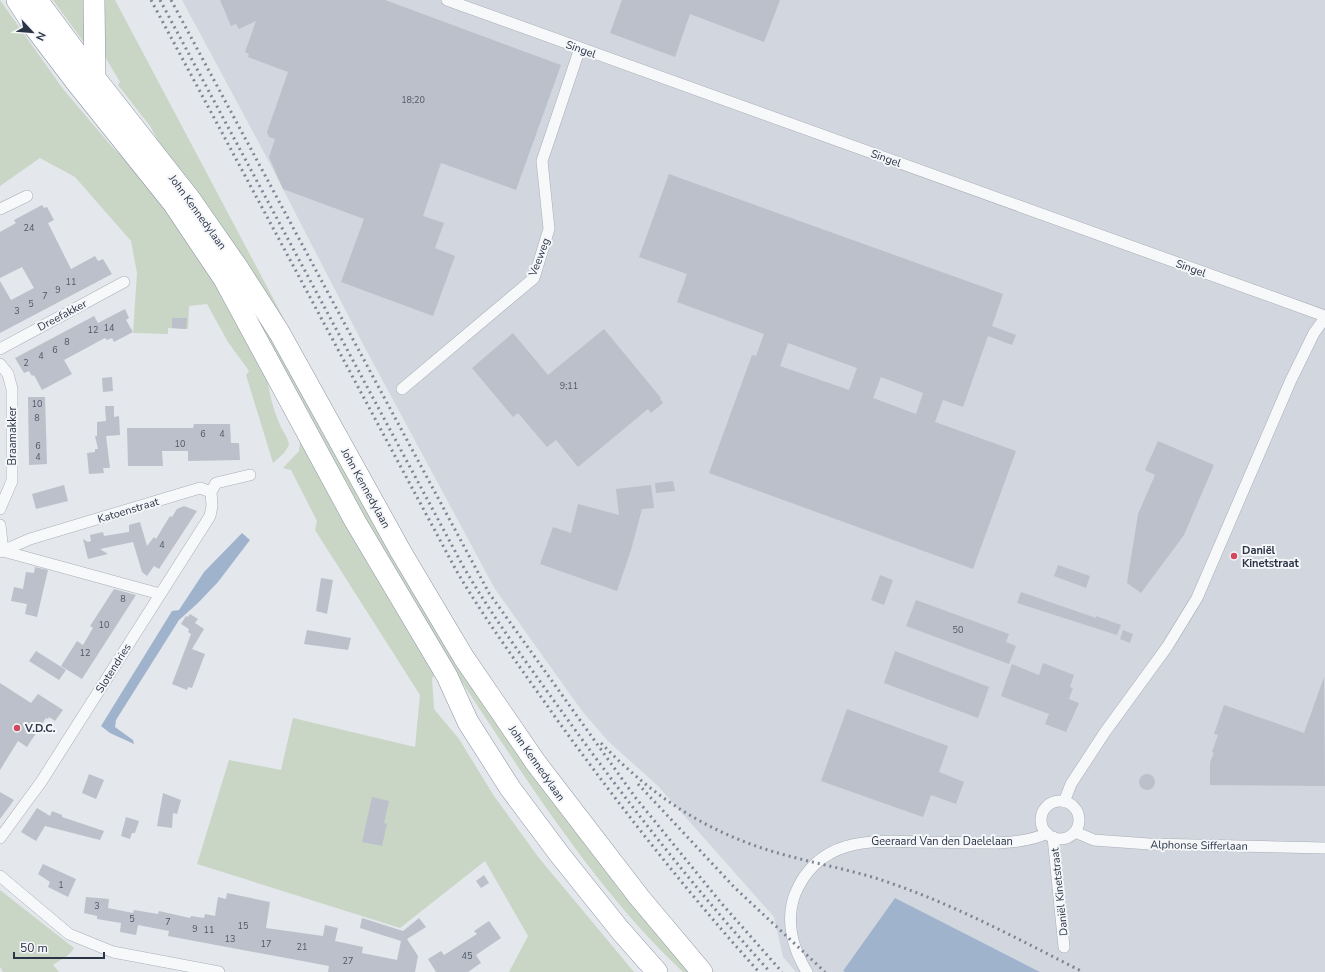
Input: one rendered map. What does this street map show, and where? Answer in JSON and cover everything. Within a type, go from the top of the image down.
[{"type":"highway","name":"John Kennedylaan","points":[[17,0],[35,28],[76,82],[172,203],[224,278],[355,521],[447,676],[468,722],[510,788],[614,924],[657,972]]},
{"type":"highway","name":"John Kennedylaan","points":[[37,0],[95,78],[190,199],[275,325],[401,552],[464,658],[536,764],[669,934],[702,972]]},
{"type":"highway","points":[[94,0],[95,78]]},
{"type":"street","name":"Singel","points":[[447,0],[1325,317]]},
{"type":"street","name":"Veeweg","points":[[402,389],[534,278],[550,229],[542,161],[580,48]]},
{"type":"street","points":[[0,209],[27,196]]},
{"type":"street","name":"Dreefakker","points":[[0,349],[124,282]]},
{"type":"street","points":[[1064,802],[1071,784],[1105,732],[1167,647],[1196,598],[1291,380],[1314,333],[1325,317]]},
{"type":"street","name":"Braamakker","points":[[0,364],[8,374],[12,388],[12,480],[0,509]]},
{"type":"street","points":[[210,492],[216,483],[250,475]]},
{"type":"street","name":"Katoenstraat","points":[[1,551],[30,539],[200,488],[210,492]]},
{"type":"street","name":"Slotendries","points":[[0,838],[41,782],[210,516],[212,506],[210,492]]},
{"type":"street","points":[[0,525],[1,551],[160,594]]},
{"type":"street","points":[[1064,802],[1075,808],[1078,814],[1078,826],[1075,832],[1065,838],[1050,835],[1042,823],[1043,812],[1052,803],[1064,802]]},
{"type":"street","name":"Alphonse Sifferlaan","points":[[1075,832],[1094,840],[1149,844],[1325,848]]},
{"type":"street","name":"Daniël Kinetstraat","points":[[1050,835],[1064,947]]},
{"type":"street","name":"Geeraard Van den Daelelaan","points":[[807,972],[798,956],[793,940],[791,910],[794,897],[802,881],[816,864],[830,853],[845,846],[871,841],[1009,842],[1050,835]]},
{"type":"street","points":[[0,876],[69,934],[113,952],[218,972]]},
{"type":"shaded area","points":[[182,0],[1325,0],[1325,972],[1040,972],[895,899],[844,971],[845,972],[796,972],[783,957],[774,917],[658,786],[608,741],[582,711],[495,589],[364,346],[267,158]]},
{"type":"green space","points":[[0,0],[63,89],[113,148],[133,167],[188,237],[267,373],[268,386],[273,406],[277,419],[287,437],[289,445],[284,453],[273,463],[246,375],[249,371],[228,342],[207,304],[189,306],[188,329],[168,328],[168,334],[133,333],[137,273],[131,241],[75,177],[40,158],[0,186]]},
{"type":"green space","points":[[53,0],[86,0],[85,44]]},
{"type":"green space","points":[[101,0],[115,0],[318,383],[165,153],[150,126],[118,85],[120,82],[104,55]]},
{"type":"green space","points":[[222,252],[365,503],[694,972],[683,972],[655,944],[602,883],[553,817],[467,689],[413,604],[362,518],[314,430]]},
{"type":"green space","points":[[300,442],[375,575],[437,674],[432,678],[434,709],[459,739],[494,796],[539,858],[634,972],[509,972],[528,936],[485,861],[400,928],[197,864],[229,760],[281,770],[293,718],[415,747],[420,695],[315,530],[317,521],[291,470],[283,468],[299,451]]},
{"type":"green space","points":[[0,890],[74,948],[67,956],[53,965],[59,972],[3,972],[0,967]]},
{"type":"water","points":[[242,533],[250,540],[218,582],[179,620],[116,720],[115,727],[133,740],[134,744],[110,733],[101,726],[172,611],[179,610],[204,572]]},
{"type":"water","points":[[895,898],[1040,972],[843,971]]},
{"type":"building","points":[[220,0],[385,0],[561,65],[516,190],[441,163],[423,216],[444,223],[435,248],[455,256],[433,316],[341,282],[364,219],[283,189],[269,157],[275,139],[269,137],[267,132],[288,72],[248,57],[249,54],[245,52],[256,21],[239,29],[236,24],[231,26]]},
{"type":"building","points":[[622,0],[780,0],[764,42],[690,14],[675,57],[610,33]]},
{"type":"building","points":[[669,174],[1003,294],[992,326],[1016,335],[1012,345],[988,336],[963,407],[943,400],[935,422],[1016,451],[973,569],[709,473],[752,355],[756,356],[764,334],[677,302],[687,274],[639,257]],"holes":[[[788,343],[857,368],[849,390],[780,366]],[[881,377],[923,393],[916,414],[873,398]]]},
{"type":"building","points":[[42,205],[44,208],[47,207],[54,220],[48,223],[71,269],[95,256],[98,261],[103,259],[112,274],[0,333],[0,281],[11,300],[34,288],[22,267],[0,278],[0,232],[16,223],[14,220]]},
{"type":"building","points":[[125,309],[129,318],[126,320],[133,332],[114,342],[112,338],[107,340],[105,338],[64,360],[72,374],[42,390],[34,375],[32,376],[29,371],[24,373],[15,358],[94,316],[98,323]]},
{"type":"building","points":[[172,318],[187,318],[186,329],[172,328]]},
{"type":"building","points":[[604,329],[661,398],[660,399],[663,403],[651,413],[648,409],[578,467],[556,440],[547,447],[518,413],[513,417],[472,368],[513,333],[548,375]]},
{"type":"building","points":[[112,377],[113,391],[103,392],[102,378]]},
{"type":"building","points":[[28,397],[45,397],[47,464],[29,465]]},
{"type":"building","points":[[105,406],[114,406],[114,417],[119,416],[120,435],[106,436],[110,468],[103,468],[104,473],[89,474],[87,453],[95,452],[95,449],[98,449],[95,436],[97,436],[97,422],[106,421]]},
{"type":"building","points":[[194,424],[230,424],[231,443],[239,443],[240,460],[188,461],[188,451],[162,451],[163,466],[128,466],[127,428],[193,428]]},
{"type":"building","points":[[1158,441],[1214,465],[1184,535],[1141,593],[1127,583],[1138,514],[1155,475],[1145,470]]},
{"type":"building","points":[[673,481],[675,491],[656,493],[655,483]]},
{"type":"building","points":[[64,485],[68,501],[36,509],[32,494]]},
{"type":"building","points":[[651,485],[654,508],[642,509],[631,550],[617,591],[540,564],[553,527],[571,533],[578,504],[619,515],[616,489]]},
{"type":"building","points":[[184,506],[197,511],[159,569],[154,566],[147,576],[142,572],[133,542],[100,549],[108,554],[88,559],[83,539],[88,542],[91,541],[90,535],[103,532],[104,536],[129,532],[129,525],[140,522],[147,546],[154,537],[156,539],[170,516],[172,517],[177,509]]},
{"type":"building","points":[[1058,565],[1090,576],[1086,588],[1054,576]]},
{"type":"building","points":[[35,567],[48,570],[37,617],[25,614],[27,604],[11,601],[14,587],[23,589],[26,572],[34,573]]},
{"type":"building","points":[[880,575],[893,580],[884,605],[871,600]]},
{"type":"building","points":[[321,578],[333,580],[327,614],[316,611]]},
{"type":"building","points":[[114,589],[136,595],[82,679],[61,666],[77,641],[83,645],[93,628],[90,626]]},
{"type":"building","points":[[1021,592],[1121,625],[1117,635],[1017,603]]},
{"type":"building","points":[[916,600],[1009,634],[1006,642],[1016,646],[1009,664],[906,626]]},
{"type":"building","points":[[190,614],[198,619],[195,623],[204,629],[192,649],[205,654],[192,688],[188,687],[187,690],[172,684],[191,634],[188,632],[189,629],[181,624],[186,616],[188,617]]},
{"type":"building","points":[[307,630],[351,638],[348,650],[304,644]]},
{"type":"building","points":[[1123,630],[1133,634],[1130,643],[1120,639]]},
{"type":"building","points":[[36,651],[66,670],[59,680],[29,661]]},
{"type":"building","points":[[895,651],[989,687],[978,718],[884,683]]},
{"type":"building","points":[[1043,663],[1074,675],[1070,687],[1073,688],[1069,699],[1079,703],[1066,732],[1045,724],[1049,714],[1001,696],[1012,664],[1039,675]]},
{"type":"building","points":[[1324,677],[1325,786],[1210,785],[1210,762],[1214,753],[1212,752],[1218,735],[1214,734],[1224,705],[1304,733]]},
{"type":"building","points":[[0,683],[31,703],[38,694],[63,710],[55,721],[49,717],[48,719],[46,718],[27,747],[18,741],[0,770]]},
{"type":"building","points":[[847,709],[948,746],[939,772],[964,782],[956,804],[931,795],[923,817],[821,781]]},
{"type":"building","points":[[89,774],[104,780],[96,799],[82,793]]},
{"type":"building","points":[[1147,774],[1154,779],[1155,782],[1150,789],[1147,790],[1140,785],[1139,782],[1144,775]]},
{"type":"building","points":[[0,792],[14,800],[0,819]]},
{"type":"building","points":[[163,793],[181,800],[177,814],[173,813],[172,828],[157,826]]},
{"type":"building","points":[[372,797],[389,801],[384,823],[387,824],[382,846],[362,842]]},
{"type":"building","points":[[37,808],[50,816],[52,811],[62,815],[62,817],[104,831],[100,840],[45,826],[36,841],[21,832]]},
{"type":"building","points":[[126,817],[139,821],[135,833],[132,833],[130,839],[121,836]]},
{"type":"building","points":[[43,864],[76,879],[68,897],[48,887],[50,882],[38,874]]},
{"type":"building","points":[[484,875],[489,883],[481,888],[476,881]]},
{"type":"building","points":[[227,893],[270,902],[266,928],[323,936],[325,925],[338,928],[335,941],[363,947],[362,953],[397,960],[401,941],[360,928],[362,918],[403,931],[419,918],[426,927],[407,939],[418,956],[415,972],[328,972],[329,966],[168,936],[169,931],[138,925],[136,935],[120,932],[121,923],[97,919],[97,916],[84,913],[86,897],[109,899],[108,908],[133,913],[134,910],[158,914],[159,911],[190,918],[191,916],[204,918],[205,914],[215,916],[218,897],[226,899]]},
{"type":"building","points":[[489,921],[501,938],[476,955],[481,963],[468,972],[436,972],[428,959],[441,951],[444,955],[477,934],[474,931]]},
{"type":"railway","points":[[151,0],[468,590],[558,721],[606,786],[680,880],[759,972]]},
{"type":"railway","points":[[160,0],[474,585],[522,656],[661,844],[770,972]]},
{"type":"railway","points":[[171,0],[489,593],[635,797],[722,904],[782,972]]},
{"type":"railway","points":[[601,743],[621,763],[663,798],[708,826],[758,847],[799,859],[866,875],[918,893],[989,925],[1083,972]]},
{"type":"railway","points":[[638,784],[735,888],[825,972]]},
{"type":"place","name":"Daniël Kinetstraat","points":[[1234,556]]},
{"type":"place","name":"V.D.C.","points":[[17,728]]}]
